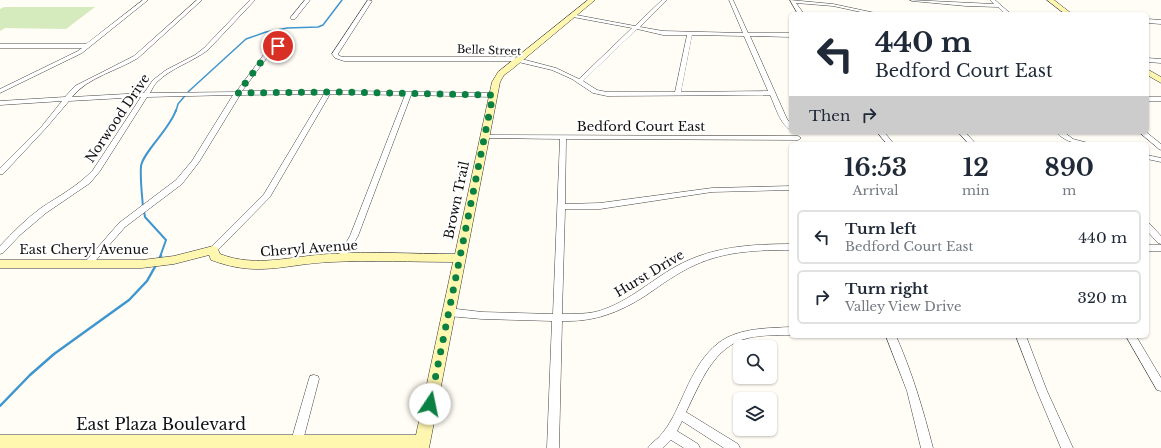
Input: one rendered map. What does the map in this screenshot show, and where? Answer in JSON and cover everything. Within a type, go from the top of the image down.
[{"type":"street","points":[[0,91],[56,64],[88,46],[146,0]]},
{"type":"street","points":[[0,172],[44,127],[68,98],[82,84],[136,57],[200,0]]},
{"type":"street","name":"Norwood Drive","points":[[0,250],[43,211],[87,181],[96,171],[145,94],[155,81],[206,49],[253,0]]},
{"type":"street","points":[[293,18],[308,0]]},
{"type":"street","name":"Brown Trail","points":[[421,445],[496,82],[501,74],[592,0]]},
{"type":"street","points":[[579,82],[665,0]]},
{"type":"street","points":[[731,0],[784,119],[789,125]]},
{"type":"street","points":[[912,0],[966,5],[998,6]]},
{"type":"street","points":[[992,0],[1006,12]]},
{"type":"street","points":[[1050,0],[1067,12]]},
{"type":"street","name":"Belle Street","points":[[370,1],[335,54],[337,57],[518,60],[554,69],[595,92],[601,93],[772,93]]},
{"type":"street","points":[[792,1],[800,12]]},
{"type":"street","points":[[792,1],[833,4],[868,12]]},
{"type":"street","points":[[573,15],[663,33],[789,35]]},
{"type":"street","points":[[1149,21],[1161,22]]},
{"type":"street","points":[[678,93],[690,34]]},
{"type":"street","points":[[0,46],[88,46]]},
{"type":"street","points":[[88,264],[122,225],[179,182],[213,135],[238,93],[270,50],[278,46]]},
{"type":"street","points":[[1149,60],[1161,61]]},
{"type":"street","points":[[1149,72],[1161,81]]},
{"type":"street","points":[[0,103],[145,94],[328,92],[493,95]]},
{"type":"street","points":[[213,250],[267,195],[328,92]]},
{"type":"street","points":[[341,258],[354,236],[409,93]]},
{"type":"street","points":[[1149,99],[1161,99]]},
{"type":"street","points":[[882,134],[889,142]]},
{"type":"street","points":[[963,134],[971,142]]},
{"type":"street","points":[[1062,134],[1071,140],[1078,142]]},
{"type":"street","points":[[1144,134],[1161,148]]},
{"type":"street","name":"Bedford Court East","points":[[484,137],[798,138]]},
{"type":"street","points":[[553,448],[563,137]]},
{"type":"street","points":[[1149,157],[1161,160]]},
{"type":"street","points":[[560,207],[600,206],[712,190],[789,188]]},
{"type":"street","points":[[1149,228],[1161,241]]},
{"type":"street","name":"Hurst Drive","points":[[448,312],[470,315],[557,317],[579,317],[601,314],[621,307],[677,270],[705,256],[761,247],[789,247]]},
{"type":"street","points":[[1149,248],[1161,248]]},
{"type":"street","name":"Cheryl Avenue","points":[[213,250],[215,257],[226,262],[256,266],[271,266],[341,258],[459,258]]},
{"type":"street","name":"East Cheryl Avenue","points":[[0,264],[161,262],[213,250]]},
{"type":"street","points":[[654,448],[670,432],[704,364],[716,350],[725,343],[752,333],[767,331],[789,332]]},
{"type":"street","points":[[892,338],[904,364],[917,404],[927,448]]},
{"type":"street","points":[[1022,338],[1045,399],[1067,448]]},
{"type":"street","points":[[1132,338],[1161,387]]},
{"type":"street","points":[[296,445],[314,379]]},
{"type":"street","points":[[680,414],[734,448]]},
{"type":"street","points":[[670,432],[694,448]]},
{"type":"street","name":"East Plaza Boulevard","points":[[0,442],[296,445],[322,442],[421,445]]},
{"type":"green space","points":[[4,7],[95,7],[66,29],[5,28],[0,31],[0,9]]},
{"type":"waterway","points":[[176,111],[178,104],[189,91],[246,39],[266,32],[287,28],[318,27],[323,25],[342,0]]},
{"type":"waterway","points":[[143,207],[141,176],[141,166],[143,160],[168,125],[176,110]]},
{"type":"waterway","points":[[144,211],[145,217],[166,240],[160,257]]},
{"type":"waterway","points":[[0,406],[30,375],[54,354],[129,300],[147,281],[156,265]]},
{"type":"route","points":[[278,46],[270,50],[238,93],[339,92],[493,95],[430,404]]}]
